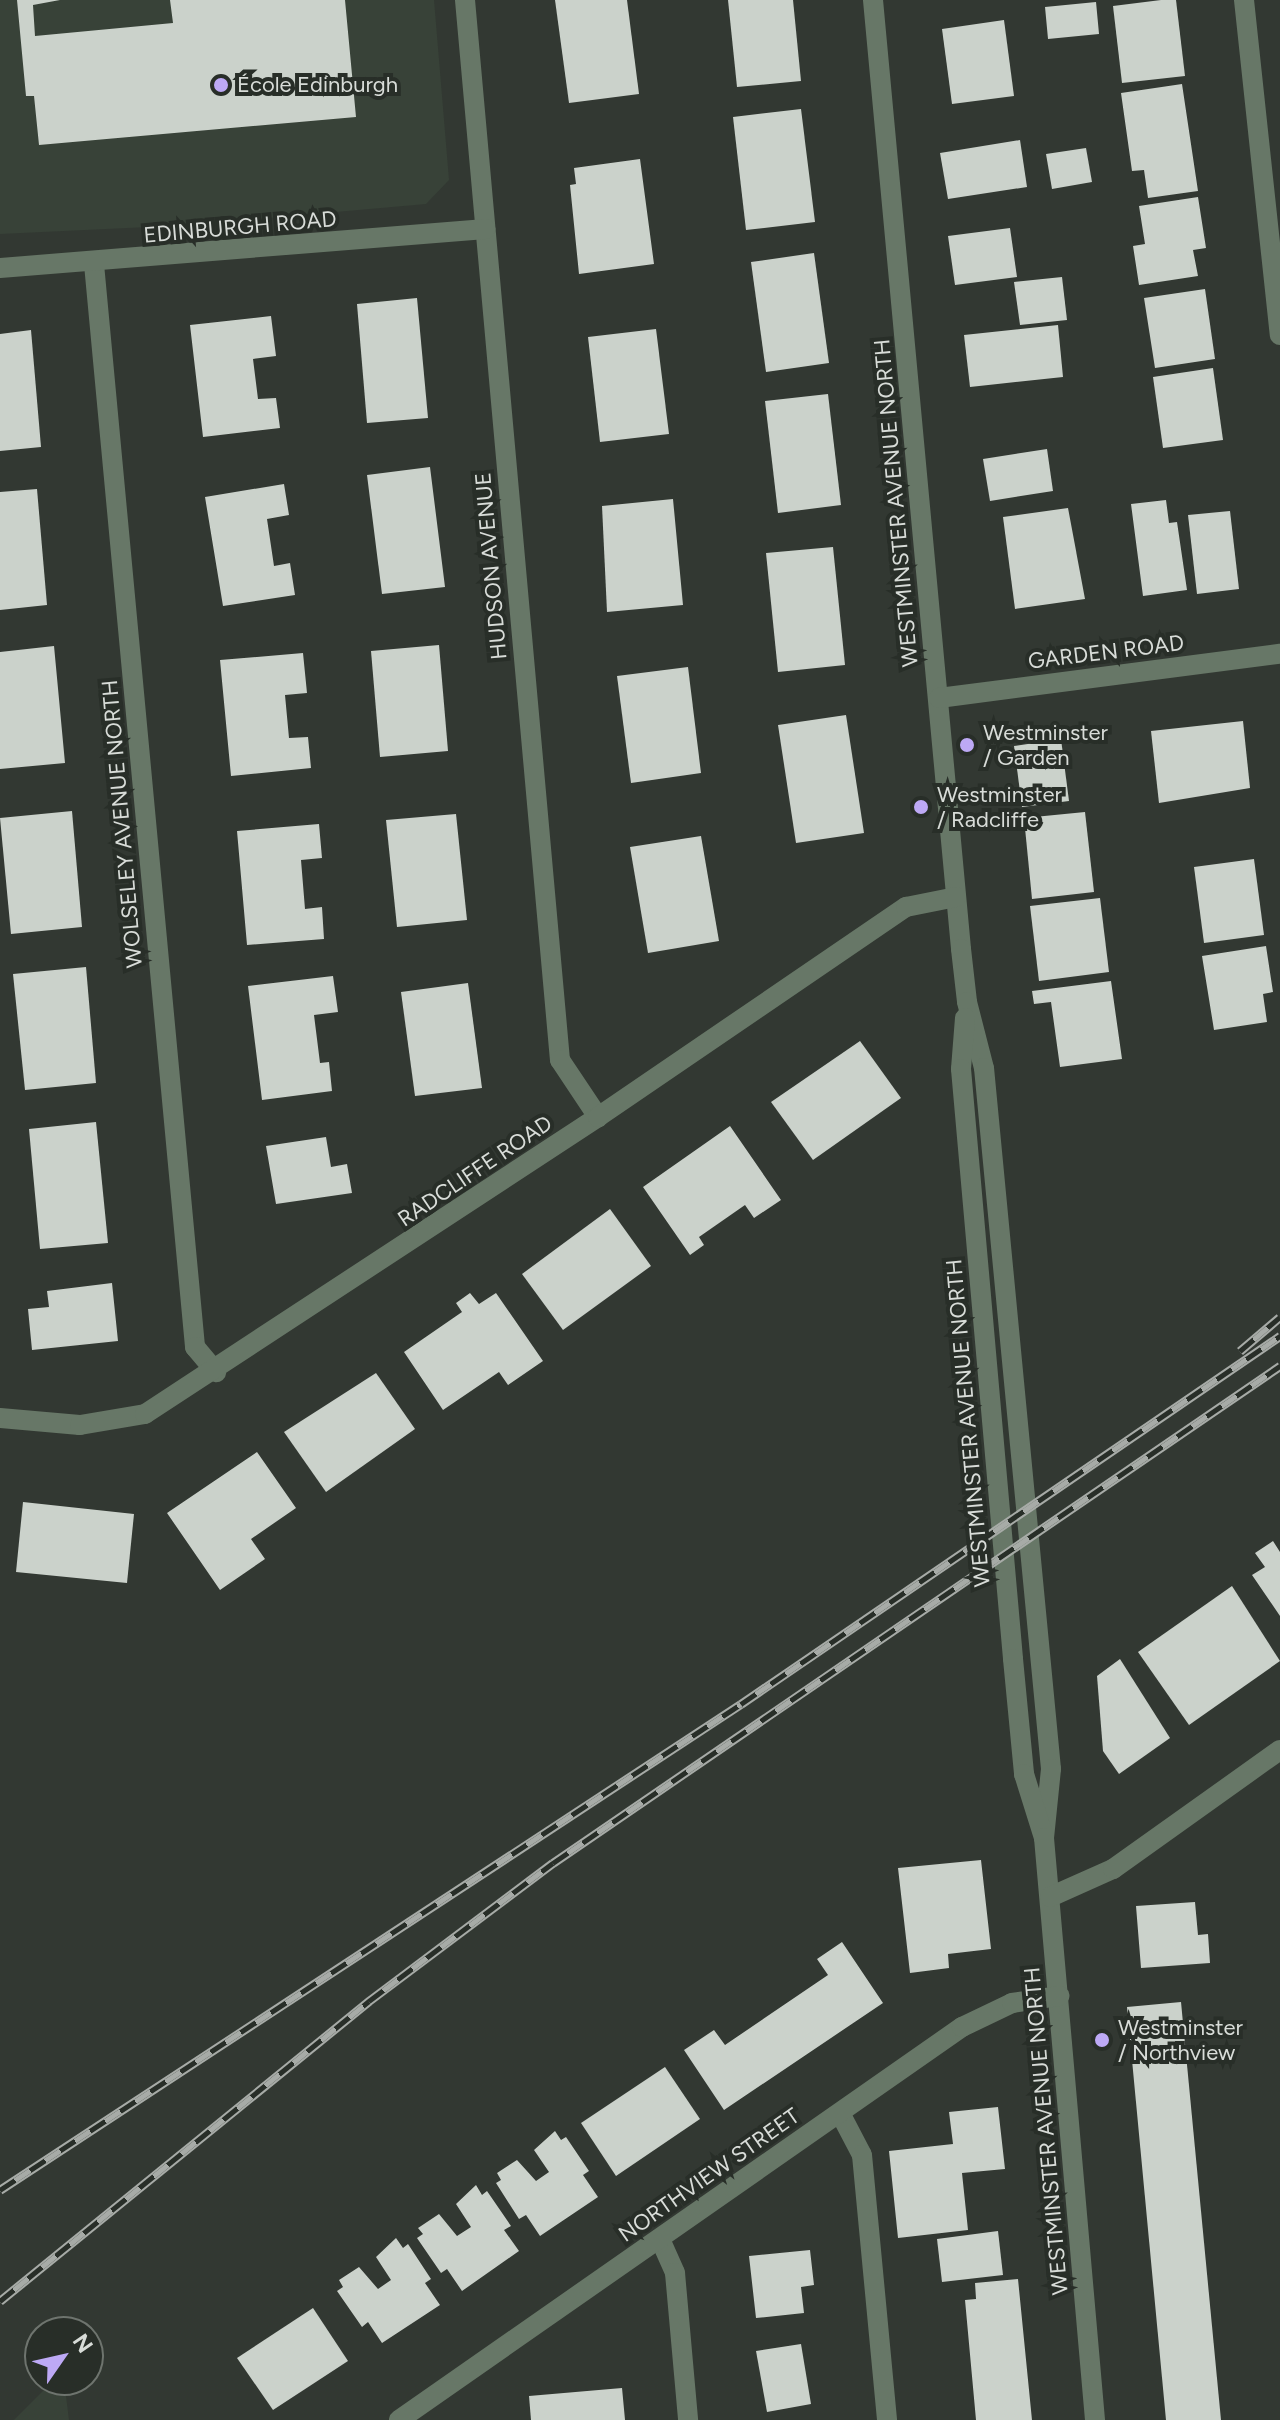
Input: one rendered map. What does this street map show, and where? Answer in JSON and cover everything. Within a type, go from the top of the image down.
[{"type":"street","name":"HUDSON AVENUE","points":[[465,0],[560,1060],[598,1117]]},
{"type":"street","name":"WESTMINSTER AVENUE NORTH","points":[[873,0],[956,897],[967,1002],[984,1068],[1051,1769],[1044,1838]]},
{"type":"street","points":[[1244,0],[1280,335]]},
{"type":"street","name":"EDINBURGH ROAD","points":[[0,268],[94,264],[485,229]]},
{"type":"street","name":"WOLSELEY AVENUE NORTH","points":[[94,264],[195,1347],[216,1372]]},
{"type":"street","name":"GARDEN ROAD","points":[[939,698],[1280,654]]},
{"type":"street","name":"RADCLIFFE ROAD","points":[[0,1418],[117,1423],[145,1414],[216,1372],[906,907],[956,897]]},
{"type":"street","name":"WESTMINSTER AVENUE NORTH","points":[[967,1002],[961,1069],[1013,1659],[1024,1774],[1044,1838],[1095,2420]]},
{"type":"street","points":[[1050,1897],[1113,1869],[1280,1750]]},
{"type":"street","name":"NORTHVIEW STREET","points":[[399,2420],[978,2017],[1012,2003],[1059,1996]]},
{"type":"street","points":[[840,2113],[862,2155],[887,2420]]},
{"type":"street","points":[[660,2239],[675,2273],[688,2420]]},
{"type":"shaded area","name":"École Edinburgh","points":[[0,0],[434,0],[449,180],[426,204],[191,225],[0,234]]},
{"type":"shaded area","points":[[38,2396],[66,2396],[69,2420],[14,2420]]},
{"type":"building","points":[[17,0],[60,0],[33,5],[35,36],[173,23],[170,0],[345,0],[356,117],[39,145],[34,96],[26,96]]},
{"type":"building","points":[[555,0],[627,0],[639,94],[569,103]]},
{"type":"building","points":[[728,0],[793,0],[801,81],[737,87]]},
{"type":"building","points":[[1176,0],[1185,76],[1122,83],[1113,6]]},
{"type":"building","points":[[1096,2],[1099,34],[1048,39],[1045,7]]},
{"type":"building","points":[[1004,20],[1014,96],[952,104],[942,29]]},
{"type":"building","points":[[1182,84],[1198,191],[1148,198],[1144,170],[1132,171],[1121,93]]},
{"type":"building","points":[[801,109],[815,222],[746,230],[733,117]]},
{"type":"building","points":[[1020,140],[1027,187],[948,199],[940,153]]},
{"type":"building","points":[[1086,148],[1092,182],[1052,189],[1046,154]]},
{"type":"building","points":[[640,159],[654,264],[579,274],[570,185],[576,184],[574,168]]},
{"type":"building","points":[[1198,197],[1206,248],[1193,250],[1198,276],[1139,285],[1133,246],[1145,244],[1139,206]]},
{"type":"building","points":[[1010,228],[1017,277],[955,285],[948,236]]},
{"type":"building","points":[[814,253],[829,363],[766,372],[751,262]]},
{"type":"building","points":[[1062,277],[1067,320],[1020,325],[1014,282]]},
{"type":"building","points":[[1205,289],[1215,359],[1155,368],[1144,298]]},
{"type":"building","points":[[417,298],[428,418],[367,423],[357,304]]},
{"type":"building","points":[[271,316],[276,356],[253,359],[258,399],[276,398],[280,428],[203,437],[190,325]]},
{"type":"building","points":[[1058,325],[1063,377],[970,387],[964,335]]},
{"type":"building","points":[[656,329],[669,434],[600,442],[588,337]]},
{"type":"building","points":[[31,330],[41,447],[0,451],[0,334]]},
{"type":"building","points":[[1213,368],[1223,440],[1163,448],[1153,377]]},
{"type":"building","points":[[828,394],[841,505],[778,513],[765,401]]},
{"type":"building","points":[[1047,449],[1053,491],[990,501],[983,459]]},
{"type":"building","points":[[430,467],[445,587],[382,594],[367,475]]},
{"type":"building","points":[[284,484],[289,515],[267,519],[274,566],[290,563],[295,595],[223,606],[205,497]]},
{"type":"building","points":[[37,489],[47,605],[0,610],[0,492]]},
{"type":"building","points":[[673,499],[683,605],[607,612],[602,506]]},
{"type":"building","points":[[1166,500],[1169,523],[1177,522],[1187,590],[1143,596],[1131,504]]},
{"type":"building","points":[[1068,508],[1085,599],[1015,609],[1003,517]]},
{"type":"building","points":[[1230,511],[1239,589],[1197,594],[1188,515]]},
{"type":"building","points":[[833,547],[845,665],[778,672],[766,553]]},
{"type":"building","points":[[439,645],[448,751],[380,757],[371,651]]},
{"type":"building","points":[[54,646],[65,763],[0,769],[0,652]]},
{"type":"building","points":[[303,653],[307,693],[285,695],[289,738],[308,737],[311,768],[231,776],[220,660]]},
{"type":"building","points":[[688,667],[701,773],[631,783],[617,676]]},
{"type":"building","points":[[846,715],[864,833],[796,843],[778,725]]},
{"type":"building","points":[[1243,721],[1250,788],[1159,803],[1151,731]]},
{"type":"building","points":[[1061,739],[1069,801],[1022,807],[1014,746]]},
{"type":"building","points":[[72,811],[82,927],[11,934],[0,818]]},
{"type":"building","points":[[1085,812],[1094,892],[1032,899],[1024,818]]},
{"type":"building","points":[[456,814],[467,920],[397,927],[386,820]]},
{"type":"building","points":[[319,824],[322,858],[301,860],[305,909],[322,907],[324,939],[247,945],[237,831]]},
{"type":"building","points":[[701,836],[719,941],[648,953],[630,847]]},
{"type":"building","points":[[1254,859],[1264,935],[1204,943],[1194,867]]},
{"type":"building","points":[[1100,898],[1109,972],[1039,981],[1030,906]]},
{"type":"building","points":[[1266,946],[1273,992],[1263,994],[1267,1022],[1214,1030],[1202,956]]},
{"type":"building","points":[[86,967],[96,1083],[25,1090],[13,974]]},
{"type":"building","points":[[333,976],[338,1012],[314,1015],[320,1063],[329,1062],[332,1091],[262,1100],[248,986]]},
{"type":"building","points":[[1111,981],[1122,1059],[1060,1067],[1051,1002],[1034,1004],[1032,991]]},
{"type":"building","points":[[468,983],[482,1088],[415,1096],[401,992]]},
{"type":"building","points":[[860,1041],[901,1098],[813,1160],[771,1102]]},
{"type":"building","points":[[96,1122],[108,1243],[40,1249],[29,1129]]},
{"type":"building","points":[[730,1126],[781,1200],[754,1218],[745,1205],[699,1237],[704,1245],[690,1255],[643,1187]]},
{"type":"building","points":[[326,1137],[331,1167],[347,1164],[352,1193],[276,1204],[266,1146]]},
{"type":"building","points":[[610,1209],[651,1266],[563,1330],[522,1274]]},
{"type":"building","points":[[112,1283],[118,1341],[32,1350],[28,1309],[49,1307],[47,1291]]},
{"type":"building","points":[[470,1293],[479,1304],[496,1293],[543,1361],[508,1385],[499,1372],[443,1410],[404,1352],[462,1312],[456,1303]]},
{"type":"building","points":[[376,1373],[415,1429],[326,1492],[284,1432]]},
{"type":"building","points":[[257,1452],[296,1508],[251,1539],[265,1559],[220,1590],[167,1513]]},
{"type":"building","points":[[23,1502],[134,1514],[127,1583],[16,1572]]},
{"type":"building","points":[[1273,1541],[1280,1552],[1280,1616],[1252,1575],[1265,1567],[1255,1553]]},
{"type":"building","points":[[1232,1586],[1280,1661],[1189,1725],[1138,1652]]},
{"type":"building","points":[[1120,1659],[1170,1738],[1119,1774],[1103,1751],[1097,1676]]},
{"type":"building","points":[[981,1860],[991,1949],[948,1954],[949,1968],[910,1973],[898,1868]]},
{"type":"building","points":[[1195,1902],[1198,1935],[1208,1934],[1210,1963],[1141,1968],[1136,1906]]},
{"type":"building","points":[[842,1942],[883,2003],[724,2110],[684,2050],[714,2030],[725,2045],[828,1975],[817,1959]]},
{"type":"building","points":[[1181,2002],[1221,2420],[1166,2420],[1127,2007]]},
{"type":"building","points":[[665,2067],[700,2119],[616,2176],[581,2123]]},
{"type":"building","points":[[998,2107],[1005,2169],[962,2173],[968,2230],[898,2238],[889,2151],[953,2144],[949,2112]]},
{"type":"building","points":[[555,2131],[561,2140],[566,2137],[589,2171],[583,2175],[598,2197],[540,2236],[526,2215],[519,2219],[496,2183],[501,2180],[497,2173],[517,2160],[536,2181],[549,2172],[534,2150]]},
{"type":"building","points":[[476,2185],[482,2195],[487,2191],[511,2226],[504,2230],[519,2251],[462,2291],[447,2269],[441,2273],[417,2238],[423,2234],[418,2228],[439,2214],[457,2236],[471,2227],[456,2204]]},
{"type":"building","points":[[998,2231],[1003,2275],[942,2282],[937,2239]]},
{"type":"building","points":[[396,2238],[403,2248],[408,2244],[431,2279],[425,2283],[440,2305],[382,2343],[368,2322],[362,2327],[337,2291],[343,2287],[339,2280],[359,2267],[378,2289],[391,2280],[376,2257]]},
{"type":"building","points":[[810,2250],[814,2285],[801,2287],[804,2313],[756,2318],[749,2256]]},
{"type":"building","points":[[1018,2279],[1032,2420],[976,2420],[965,2300],[976,2299],[975,2283]]},
{"type":"building","points":[[313,2308],[348,2361],[273,2410],[237,2358]]},
{"type":"building","points":[[801,2344],[811,2404],[767,2412],[756,2351]]},
{"type":"building","points":[[622,2388],[625,2420],[531,2420],[529,2396]]},
{"type":"railway","points":[[1240,1351],[1280,1317]]},
{"type":"railway","points":[[0,2190],[741,1704],[1280,1336]]},
{"type":"railway","points":[[0,2301],[369,2001],[553,1863],[1280,1366]]},
{"type":"place","name":"École Edinburgh","points":[[221,85]]},
{"type":"place","name":"Westminster / Garden","points":[[967,745]]},
{"type":"place","name":"Westminster / Radcliffe","points":[[921,807]]},
{"type":"place","name":"Westminster / Northview","points":[[1102,2040]]}]
